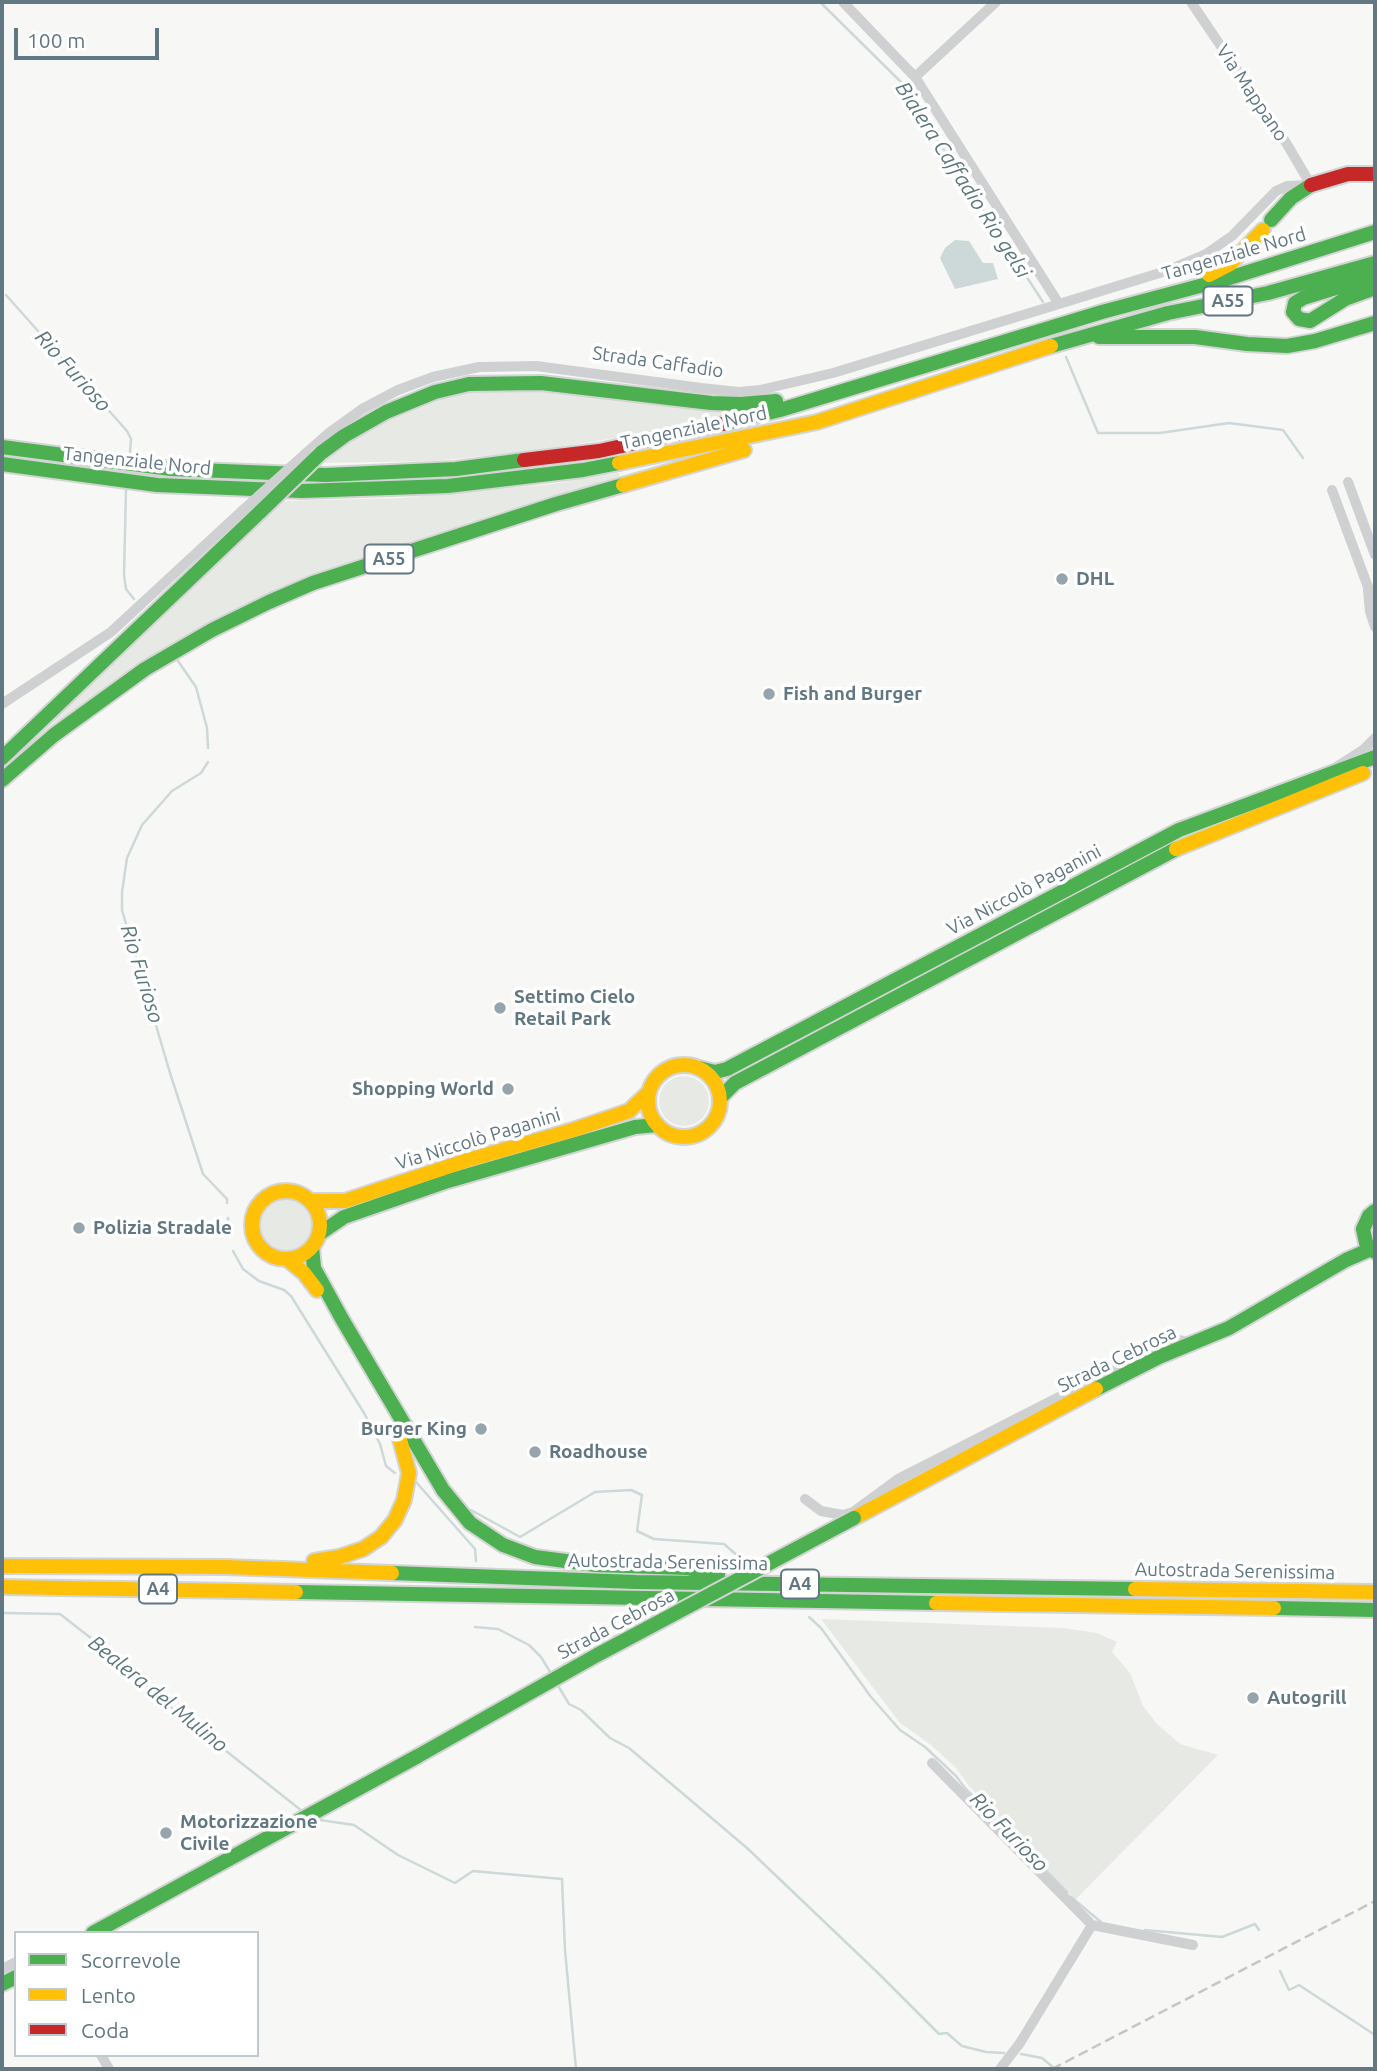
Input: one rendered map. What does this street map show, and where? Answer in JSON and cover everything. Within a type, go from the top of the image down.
[{"type":"main road","name":"Strada Caffadio","points":[[1311,185],[1348,174],[1375,174]]},
{"type":"main road","points":[[1102,312],[1222,270],[1291,198],[1311,185]]},
{"type":"main road","name":"Tangenziale Nord","points":[[2,447],[81,460],[172,469],[326,475],[456,469],[598,451],[780,411],[1370,233]]},
{"type":"main road","points":[[1222,302],[1297,301],[1375,267]]},
{"type":"main road","name":"Tangenziale Nord","points":[[2,464],[97,478],[236,490],[302,491],[436,487],[595,468],[817,422],[1081,336],[1157,316],[1375,267]]},
{"type":"main road","points":[[1297,301],[1293,307],[1296,316],[1304,322],[1345,299],[1375,288]]},
{"type":"main road","points":[[1081,336],[1195,337],[1287,346],[1315,341],[1375,323]]},
{"type":"main road","name":"A55","points":[[2,758],[321,453],[344,436],[386,412],[436,392],[469,384],[503,382],[541,383],[711,403],[741,404],[767,403],[863,386]]},
{"type":"main road","name":"A55","points":[[2,780],[54,735],[145,669],[212,630],[269,602],[313,583],[556,504],[774,441],[817,422]]},
{"type":"main road","name":"Via Niccolò Paganini","points":[[699,1069],[715,1072],[727,1069],[1179,831],[1325,775],[1352,768],[1375,757]]},
{"type":"main road","name":"Via Niccolò Paganini","points":[[720,1098],[735,1083],[1189,842],[1375,768]]},
{"type":"main road","points":[[682,1065],[699,1069],[709,1076],[720,1098],[713,1121],[698,1134],[677,1136],[657,1125],[648,1104],[654,1081],[662,1072],[682,1065]]},
{"type":"main road","name":"Via Niccolò Paganini","points":[[310,1201],[345,1201],[468,1160],[585,1126],[629,1111],[649,1092]]},
{"type":"main road","name":"Via Niccolò Paganini","points":[[315,1240],[344,1217],[448,1181],[635,1127],[657,1125]]},
{"type":"main road","points":[[315,1240],[298,1257],[277,1258],[259,1246],[252,1229],[254,1213],[264,1199],[282,1191],[302,1195],[310,1201],[320,1222],[315,1240],[317,1276],[432,1472],[460,1512],[487,1536],[518,1552],[564,1562],[688,1568],[763,1584]]},
{"type":"main road","name":"Strada Cebrosa","points":[[97,1931],[597,1655],[1135,1369],[1270,1306],[1370,1246],[1365,1222],[1375,1211]]},
{"type":"main road","points":[[226,1567],[326,1560],[363,1549],[381,1537],[395,1520],[406,1491],[409,1473],[407,1460],[393,1419],[313,1283],[287,1259]]},
{"type":"main road","name":"A4","points":[[2,1559],[44,1566]]},
{"type":"main road","name":"Autostrada Serenissima","points":[[2,1566],[226,1567],[763,1584],[1375,1592]]},
{"type":"main road","name":"Autostrada Serenissima","points":[[2,1587],[1375,1610]]},
{"type":"main road","points":[[2,1598],[157,1601],[314,1592]]},
{"type":"street","points":[[844,2],[915,77],[1059,304]]},
{"type":"street","points":[[915,77],[996,2]]},
{"type":"street","name":"Via Mappano","points":[[1191,2],[1285,141],[1311,185]]},
{"type":"street","name":"Strada Caffadio","points":[[2,704],[111,632],[330,432],[362,409],[398,390],[433,377],[479,367],[536,366],[701,388],[739,392],[760,390],[833,373],[1194,260],[1223,243],[1276,191],[1287,186],[1311,185]]},
{"type":"street","points":[[1348,482],[1375,555]]},
{"type":"street","points":[[1332,490],[1368,587],[1375,598]]},
{"type":"street","points":[[1368,587],[1370,612],[1375,627]]},
{"type":"street","points":[[1325,775],[1363,750],[1375,738]]},
{"type":"street","points":[[805,1499],[821,1511],[843,1515],[853,1512],[898,1479],[1173,1339],[1194,1343]]},
{"type":"street","points":[[1057,1410],[1067,1392]]},
{"type":"street","points":[[932,1763],[1092,1925],[1193,1945]]},
{"type":"street","points":[[1000,2069],[1020,2043],[1092,1925]]},
{"type":"shaded area","points":[[955,240],[969,241],[983,263],[993,263],[998,279],[955,289],[940,258],[945,248]]},
{"type":"shaded area","points":[[506,386],[726,411],[726,414],[616,438],[531,451],[435,461],[323,463],[341,447],[421,402]]},
{"type":"shaded area","points":[[619,473],[619,476],[291,587],[2,771],[2,766],[284,501],[401,498],[552,484]]},
{"type":"shaded area","points":[[684,1076],[702,1083],[709,1101],[702,1119],[684,1126],[666,1119],[659,1101],[666,1083]]},
{"type":"shaded area","points":[[286,1198],[305,1206],[313,1225],[305,1244],[286,1252],[267,1244],[259,1225],[267,1206]]},
{"type":"shaded area","points":[[821,1619],[1063,1628],[1097,1633],[1117,1642],[1112,1652],[1130,1673],[1143,1706],[1157,1724],[1180,1744],[1218,1755],[1075,1900],[969,1786],[956,1768],[931,1745],[900,1723]]},
{"type":"waterway","name":"Bialera Caffadio Rio gelsi","points":[[820,2],[904,85],[1043,302]]},
{"type":"waterway","name":"Rio Furioso","points":[[6,295],[127,431],[131,439],[130,452]]},
{"type":"waterway","name":"Bialera Caffadio Rio gelsi","points":[[1066,357],[1098,433],[1160,433],[1229,423],[1283,430],[1303,458]]},
{"type":"waterway","name":"Rio Furioso","points":[[126,490],[124,575],[126,589],[134,599]]},
{"type":"waterway","name":"Rio Furioso","points":[[178,661],[196,687],[207,728],[208,748]]},
{"type":"waterway","name":"Rio Furioso","points":[[208,762],[201,773],[172,791],[142,825],[127,858],[122,910],[203,1174],[227,1199],[227,1203]]},
{"type":"waterway","name":"Rio Furioso","points":[[228,1218],[228,1235]]},
{"type":"waterway","name":"Rio Furioso","points":[[233,1251],[243,1269],[259,1281],[284,1290],[291,1296],[364,1413],[380,1444],[386,1466],[395,1473]]},
{"type":"waterway","name":"Rio Furioso","points":[[416,1482],[475,1549],[476,1561]]},
{"type":"waterway","name":"Rio Furioso","points":[[471,1510],[520,1537],[595,1492],[631,1490],[642,1495],[637,1531],[654,1539],[724,1544],[747,1564]]},
{"type":"waterway","name":"Bealera del Mulino","points":[[2,1613],[60,1614],[128,1667],[149,1690],[302,1811]]},
{"type":"waterway","name":"Rio Furioso","points":[[809,1617],[821,1628],[871,1697],[900,1730],[925,1747],[956,1776],[1067,1892]]},
{"type":"waterway","points":[[475,1627],[498,1629],[529,1645],[541,1657],[552,1675]]},
{"type":"waterway","points":[[557,1684],[569,1704],[581,1710],[610,1738],[629,1748],[747,1848],[939,2034],[947,2033],[962,2046],[1004,2053]]},
{"type":"waterway","name":"Bealera del Mulino","points":[[320,1820],[354,1825],[398,1855],[455,1883],[473,1871],[562,1879],[565,1950],[576,2069]]},
{"type":"waterway","name":"Rio Furioso","points":[[1071,1897],[1101,1922]]},
{"type":"waterway","name":"Rio Furioso","points":[[1145,1930],[1222,1937],[1255,1924],[1259,1930]]},
{"type":"waterway","name":"Rio Furioso","points":[[1280,1971],[1289,1990],[1299,1985],[1375,2035]]},
{"type":"waterway","name":"Rio Furioso","points":[[1021,2054],[1042,2058],[1055,2069]]},
{"type":"railway","points":[[1052,2069],[1375,1901]]},
{"type":"traffic: fast","points":[[1271,220],[1291,198],[1311,185]]},
{"type":"traffic: fast","points":[[723,424],[780,410],[1102,312],[1226,279],[1375,232]]},
{"type":"traffic: fast","points":[[1051,346],[1168,313],[1268,293],[1375,263]]},
{"type":"traffic: fast","points":[[1375,276],[1303,298],[1295,303],[1293,312],[1299,319],[1310,321],[1345,299],[1375,288]]},
{"type":"traffic: fast","points":[[1099,337],[1195,337],[1287,346],[1315,341],[1375,323]]},
{"type":"traffic: fast","points":[[321,453],[344,436],[386,412],[435,392],[469,384],[541,383],[711,403],[776,401]]},
{"type":"traffic: fast","points":[[2,447],[171,469],[326,475],[456,469],[524,460]]},
{"type":"traffic: fast","points":[[261,511],[321,453]]},
{"type":"traffic: fast","points":[[2,464],[157,485],[302,491],[448,486],[583,470],[619,463]]},
{"type":"traffic: fast","points":[[2,780],[54,735],[145,669],[212,630],[269,602],[313,583],[623,485]]},
{"type":"traffic: fast","points":[[2,758],[261,511]]},
{"type":"traffic: fast","points":[[699,1068],[715,1072],[727,1069],[1179,830],[1375,757]]},
{"type":"traffic: fast","points":[[720,1098],[735,1083],[1176,849]]},
{"type":"traffic: fast","points":[[319,1234],[344,1217],[448,1181],[635,1127],[657,1125]]},
{"type":"traffic: fast","points":[[1375,1211],[1369,1216],[1363,1229],[1366,1243],[1375,1252]]},
{"type":"traffic: fast","points":[[312,1247],[314,1268],[342,1319],[443,1490],[470,1523],[503,1545],[535,1557],[596,1565],[687,1568],[718,1574]]},
{"type":"traffic: fast","points":[[1096,1389],[1159,1357],[1229,1328],[1346,1260],[1371,1249]]},
{"type":"traffic: fast","points":[[418,1756],[597,1655],[854,1518]]},
{"type":"traffic: fast","points":[[392,1573],[636,1582],[1135,1589]]},
{"type":"traffic: fast","points":[[296,1592],[936,1603]]},
{"type":"traffic: fast","points":[[1274,1608],[1375,1610]]},
{"type":"traffic: fast","points":[[97,1931],[418,1756]]},
{"type":"traffic: fast","points":[[2,1984],[14,1978]]},
{"type":"traffic: slow","points":[[1209,275],[1230,264],[1263,230]]},
{"type":"traffic: slow","points":[[619,463],[817,422],[1051,346]]},
{"type":"traffic: slow","points":[[623,485],[744,450]]},
{"type":"traffic: slow","points":[[1176,849],[1363,773]]},
{"type":"traffic: slow","points":[[684,1065],[704,1071],[714,1081],[720,1101],[714,1121],[704,1131],[684,1137],[664,1131],[654,1121],[648,1101],[654,1081],[664,1071],[684,1065]]},
{"type":"traffic: slow","points":[[310,1201],[345,1201],[468,1160],[573,1130],[629,1111],[649,1092]]},
{"type":"traffic: slow","points":[[286,1191],[299,1194],[310,1201],[317,1212],[320,1225],[317,1238],[310,1249],[299,1256],[286,1259],[273,1256],[262,1249],[255,1238],[252,1225],[255,1212],[262,1201],[273,1194],[286,1191]]},
{"type":"traffic: slow","points":[[287,1259],[304,1273],[317,1290]]},
{"type":"traffic: slow","points":[[854,1518],[1096,1389]]},
{"type":"traffic: slow","points":[[314,1561],[363,1549],[381,1537],[395,1520],[404,1500],[409,1473],[398,1432]]},
{"type":"traffic: slow","points":[[2,1566],[226,1567],[392,1573]]},
{"type":"traffic: slow","points":[[2,1587],[296,1592]]},
{"type":"traffic: slow","points":[[1135,1589],[1375,1592]]},
{"type":"traffic: slow","points":[[936,1603],[1274,1608]]},
{"type":"traffic: jam","points":[[1311,185],[1348,174],[1375,174]]},
{"type":"traffic: jam","points":[[524,460],[599,451],[723,424]]},
{"type":"place","name":"DHL","points":[[1062,579]]},
{"type":"place","name":"Fish and Burger","points":[[769,694]]},
{"type":"place","name":"Settimo Cielo Retail Park","points":[[500,1008]]},
{"type":"place","name":"Shopping World","points":[[508,1089]]},
{"type":"place","name":"Polizia Stradale","points":[[79,1228]]},
{"type":"place","name":"Burger King","points":[[481,1429]]},
{"type":"place","name":"Roadhouse","points":[[535,1452]]},
{"type":"place","name":"Autogrill","points":[[1253,1698]]},
{"type":"place","name":"Motorizzazione Civile","points":[[166,1833]]}]
